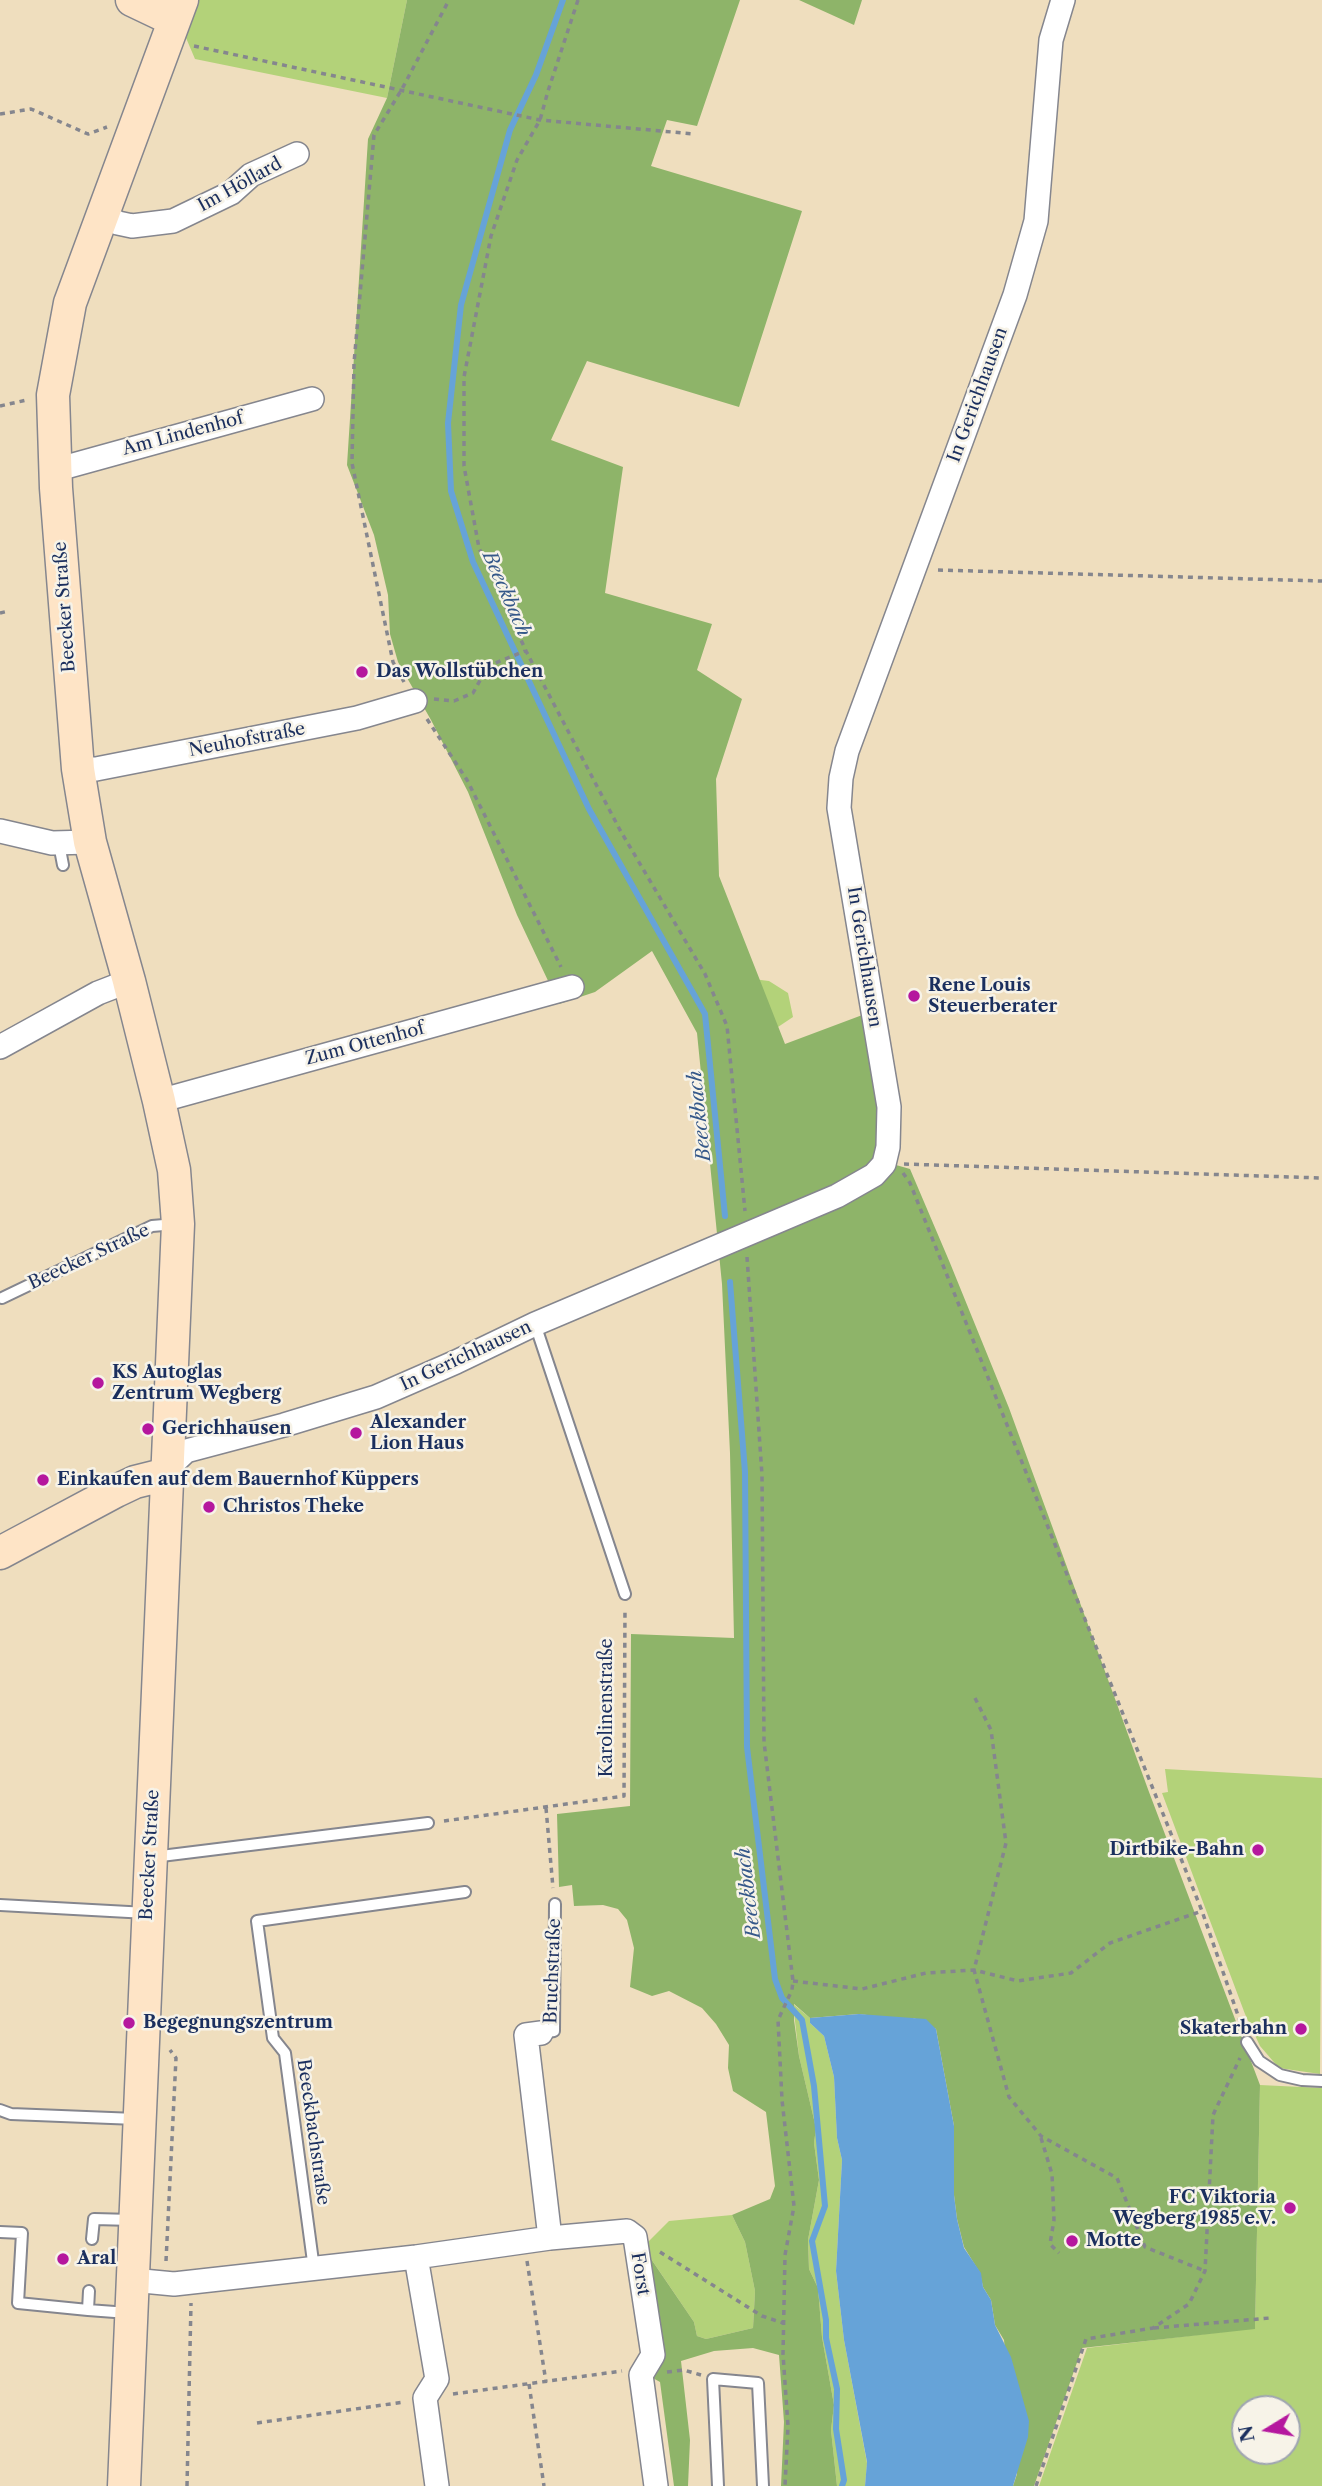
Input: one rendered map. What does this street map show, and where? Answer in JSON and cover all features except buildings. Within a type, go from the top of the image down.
[{"type":"street","points":[[132,0],[175,19]]},
{"type":"street","name":"In Gerichhausen","points":[[167,1469],[186,1451],[376,1397],[535,1324],[856,1186],[874,1175],[886,1159],[889,1107],[839,808],[839,793],[847,751],[1015,295],[1036,221],[1051,40],[1063,0]]},
{"type":"street","name":"Beecker Straße","points":[[124,2486],[178,1224],[174,1170],[129,981],[71,850],[78,769],[55,470],[53,395],[70,303],[175,19]]},
{"type":"street","name":"Im Höllard","points":[[103,215],[118,223],[132,226],[173,221],[231,193],[251,175],[297,154]]},
{"type":"street","name":"Am Lindenhof","points":[[55,470],[312,399]]},
{"type":"street","name":"Neuhofstraße","points":[[78,769],[96,769],[358,718],[415,701]]},
{"type":"street","points":[[0,831],[71,850]]},
{"type":"street","points":[[0,1047],[97,988],[129,981]]},
{"type":"street","name":"Zum Ottenhof","points":[[159,1101],[572,987]]},
{"type":"street","points":[[0,1552],[34,1543],[116,1491],[135,1482],[159,1476],[167,1469]]},
{"type":"street","name":"Bruchstraße","points":[[541,2033],[526,2035],[550,2238]]},
{"type":"street","name":"Forst","points":[[132,2280],[174,2284],[627,2231],[635,2236],[653,2355],[641,2375],[656,2486]]},
{"type":"street","points":[[416,2257],[437,2379],[425,2398],[437,2486]]},
{"type":"lane","name":"Beecker Straße","points":[[2,1298],[152,1226],[178,1224]]},
{"type":"lane","points":[[535,1324],[625,1594]]},
{"type":"lane","points":[[150,1858],[428,1823]]},
{"type":"lane","name":"Beeckbachstraße","points":[[314,2269],[285,2053],[273,2038],[257,1921],[465,1892]]},
{"type":"lane","name":"Bruchstraße","points":[[541,2033],[554,2031],[555,1904]]},
{"type":"lane","points":[[0,1905],[147,1913]]},
{"type":"lane","points":[[1247,2042],[1259,2061],[1280,2075],[1322,2081]]},
{"type":"lane","points":[[0,2110],[11,2114],[139,2119]]},
{"type":"lane","points":[[92,2239],[94,2219],[134,2220]]},
{"type":"lane","points":[[0,2232],[22,2233],[18,2303],[131,2314]]},
{"type":"lane","points":[[88,2310],[89,2291]]},
{"type":"lane","points":[[718,2486],[713,2379],[758,2383],[763,2486]]},
{"type":"path","points":[[449,0],[402,89],[374,135],[354,363],[352,463],[393,662],[467,780],[572,987]]},
{"type":"path","points":[[578,0],[540,120],[517,160],[491,236],[464,377],[464,466],[479,548],[526,651],[620,830],[705,974],[727,1026],[746,1235],[762,1475],[764,1742],[793,1981],[792,1990],[778,2020],[782,2100],[794,2206],[785,2255],[783,2354],[788,2426],[785,2486]]},
{"type":"path","points":[[175,19],[189,44],[540,120],[694,134]]},
{"type":"path","points":[[0,114],[31,109],[88,134],[112,126]]},
{"type":"path","points":[[916,565],[927,570],[1322,581]]},
{"type":"path","points":[[0,613],[9,611]]},
{"type":"path","points":[[415,701],[430,698],[454,701],[474,693],[488,666],[526,651]]},
{"type":"path","points":[[886,1159],[906,1164],[928,1165],[1322,1178]]},
{"type":"path","points":[[886,1159],[906,1175],[910,1183],[1202,1911],[1247,2042],[1213,2115],[1205,2271],[1189,2304],[1153,2328]]},
{"type":"path","name":"Karolinenstraße","points":[[428,1823],[624,1796],[625,1594]]},
{"type":"path","points":[[975,1698],[991,1730],[1006,1843],[974,1970],[1009,2097],[1041,2136],[1117,2178],[1145,2247],[1205,2271]]},
{"type":"path","name":"Bruchstraße","points":[[546,1808],[555,1904]]},
{"type":"path","points":[[793,1981],[862,1989],[926,1973],[974,1970],[1018,1981],[1071,1973],[1110,1943],[1202,1911]]},
{"type":"path","points":[[1041,2136],[1052,2174],[1054,2220],[1050,2244],[1059,2253]]},
{"type":"path","points":[[635,2236],[762,2316],[783,2323]]},
{"type":"path","points":[[524,2242],[546,2382]]},
{"type":"path","points":[[187,2486],[192,2282]]},
{"type":"path","points":[[1036,2486],[1086,2339],[1153,2328],[1270,2318]]},
{"type":"path","points":[[257,2423],[627,2370],[641,2375]]},
{"type":"path","points":[[529,2384],[544,2486]]},
{"type":"green space","points":[[150,0],[407,0],[387,98],[195,59],[175,12]]},
{"type":"green space","points":[[407,0],[740,0],[697,126],[667,120],[651,166],[802,211],[739,407],[587,361],[551,440],[623,467],[605,593],[712,624],[697,670],[742,699],[716,779],[719,876],[785,1044],[865,1014],[883,1119],[875,1159],[910,1169],[950,1263],[1009,1408],[1149,1792],[1260,2085],[1255,2329],[1082,2348],[1034,2486],[1013,2486],[1017,2474],[1004,2340],[995,2325],[991,2300],[983,2287],[980,2273],[964,2247],[957,2219],[954,2195],[954,2126],[936,2029],[914,2018],[859,2014],[810,2018],[794,2004],[799,2056],[816,2128],[814,2143],[819,2180],[808,2240],[809,2269],[818,2288],[822,2337],[834,2405],[831,2430],[837,2486],[781,2486],[784,2422],[779,2355],[753,2348],[714,2351],[681,2361],[690,2440],[688,2486],[674,2486],[660,2382],[651,2377],[647,2253],[694,2322],[697,2336],[706,2339],[753,2328],[755,2291],[745,2242],[732,2215],[770,2199],[775,2186],[766,2112],[733,2091],[728,2068],[729,2045],[702,2008],[669,1991],[652,1996],[630,1987],[634,1948],[627,1920],[618,1909],[603,1905],[574,1906],[572,1885],[559,1887],[557,1814],[630,1806],[631,1634],[734,1638],[730,1453],[722,1284],[697,1033],[652,951],[595,992],[559,1004],[517,915],[468,792],[398,662],[390,634],[388,595],[374,535],[347,465],[368,139],[387,98]]},
{"type":"green space","points":[[799,0],[862,0],[854,25]]},
{"type":"green space","points":[[753,979],[769,981],[788,993],[793,1017],[766,1035]]},
{"type":"green space","points":[[1165,1769],[1322,1778],[1320,2074],[1279,2068],[1260,2046],[1245,2014],[1162,1793],[1168,1792]]},
{"type":"green space","points":[[793,2004],[810,2018],[810,2023],[824,2036],[834,2077],[837,2138],[842,2160],[836,2271],[844,2340],[867,2463],[865,2486],[837,2486],[831,2430],[834,2405],[822,2337],[818,2288],[809,2269],[808,2240],[819,2180],[814,2143],[816,2128],[799,2056]]},
{"type":"green space","points":[[1260,2085],[1322,2088],[1322,2486],[1039,2486],[1087,2348],[1255,2328]]},
{"type":"green space","points":[[732,2215],[745,2242],[755,2291],[753,2328],[706,2339],[697,2336],[694,2322],[643,2247],[669,2221]]},
{"type":"water","points":[[859,2014],[926,2019],[936,2029],[954,2126],[954,2195],[957,2219],[964,2248],[981,2273],[983,2287],[991,2300],[995,2325],[1011,2357],[1029,2421],[1028,2437],[1013,2486],[865,2486],[867,2462],[844,2340],[836,2271],[842,2160],[837,2138],[834,2077],[824,2036],[810,2023],[810,2018]]},
{"type":"waterway","name":"Beeckbach","points":[[563,0],[536,75],[510,130],[461,305],[448,423],[451,491],[473,562],[589,809],[705,1014],[725,1216]]},
{"type":"waterway","name":"Beeckbach","points":[[730,1282],[745,1472],[747,1747],[775,1979],[782,1998],[802,2020],[814,2086],[825,2206],[812,2241],[826,2320],[826,2338],[837,2389],[836,2429],[844,2480],[842,2486]]},
{"type":"place","name":"Das Wollstübchen","points":[[362,672]]},
{"type":"place","name":"Rene Louis Steuerberater","points":[[914,996]]},
{"type":"place","name":"KS Autoglas Zentrum Wegberg","points":[[98,1383]]},
{"type":"place","name":"Gerichhausen","points":[[148,1429]]},
{"type":"place","name":"Alexander Lion Haus","points":[[356,1433]]},
{"type":"place","name":"Einkaufen auf dem Bauernhof Küppers","points":[[43,1480]]},
{"type":"place","name":"Christos Theke","points":[[209,1507]]},
{"type":"place","name":"Dirtbike-Bahn","points":[[1258,1850]]},
{"type":"place","name":"Begegnungszentrum","points":[[129,2023]]},
{"type":"place","name":"Skaterbahn","points":[[1301,2029]]},
{"type":"place","name":"FC Viktoria Wegberg 1985 e.V.","points":[[1290,2208]]},
{"type":"place","name":"Motte","points":[[1072,2241]]},
{"type":"place","name":"Aral","points":[[63,2259]]}]
